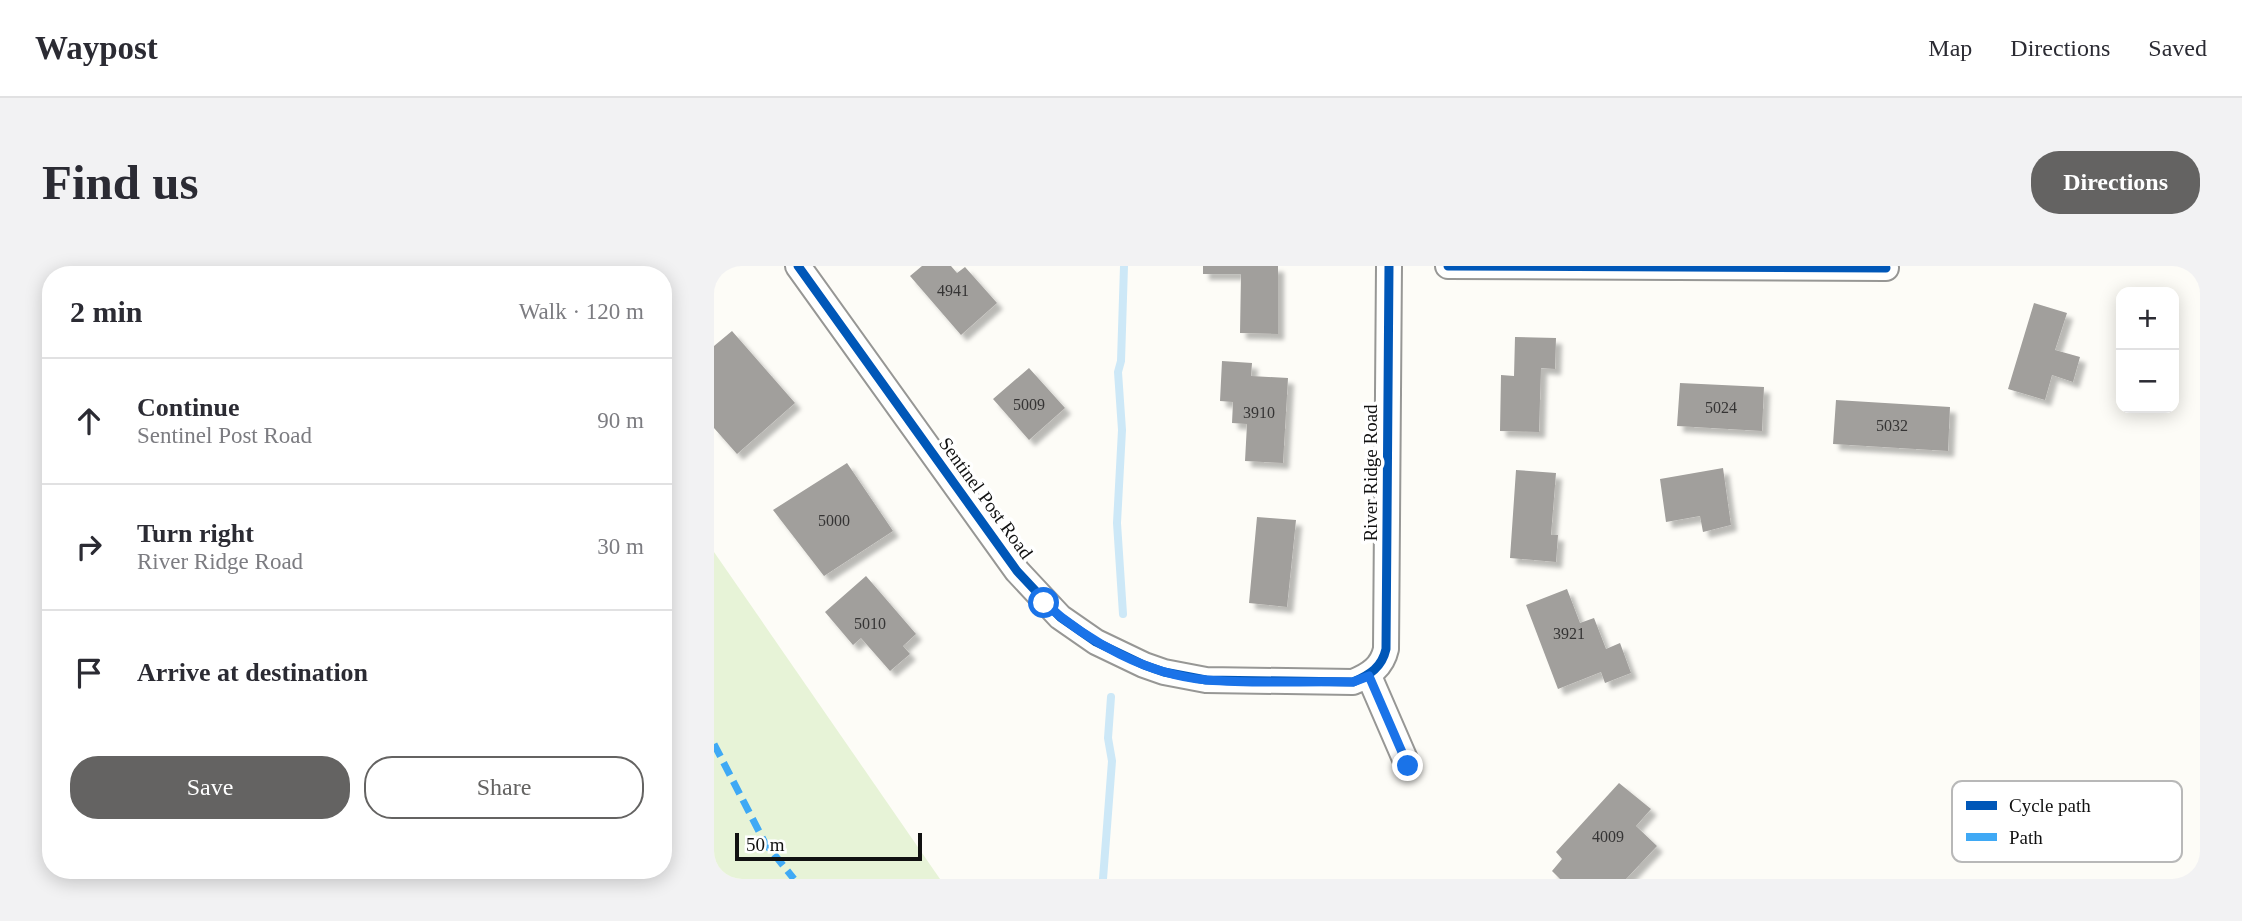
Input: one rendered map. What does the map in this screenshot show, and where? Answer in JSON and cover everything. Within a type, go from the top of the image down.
[{"type":"street","name":"Sentinel Post Road","points":[[798,266],[1017,571],[1060,617],[1096,642],[1164,672],[1206,680],[1353,682],[1369,676]]},
{"type":"street","name":"River Ridge Road","points":[[1369,676],[1384,657],[1386,649],[1389,266]]},
{"type":"street","points":[[1447,266],[1886,268]]},
{"type":"street","points":[[1369,676],[1408,766]]},
{"type":"green space","points":[[714,552],[940,879],[714,879]]},
{"type":"building","points":[[922,266],[951,266],[957,273],[965,267],[997,303],[961,335],[910,276]]},
{"type":"building","points":[[1203,266],[1278,266],[1278,334],[1240,333],[1241,274],[1203,274]]},
{"type":"building","points":[[2034,303],[2067,313],[2055,350],[2080,357],[2073,382],[2052,375],[2045,400],[2008,389]]},
{"type":"building","points":[[732,331],[795,403],[737,454],[714,428],[714,346]]},
{"type":"building","points":[[1515,337],[1556,338],[1555,369],[1541,368],[1539,432],[1500,431],[1501,375],[1514,376]]},
{"type":"building","points":[[1222,361],[1252,363],[1251,376],[1288,378],[1283,463],[1245,461],[1247,424],[1232,423],[1233,402],[1220,401]]},
{"type":"building","points":[[1029,368],[1065,408],[1029,440],[993,399]]},
{"type":"building","points":[[1680,383],[1764,387],[1762,431],[1677,426]]},
{"type":"building","points":[[1836,400],[1950,407],[1948,451],[1833,444]]},
{"type":"building","points":[[847,463],[893,531],[824,576],[773,510]]},
{"type":"building","points":[[1723,468],[1731,525],[1703,532],[1700,516],[1666,522],[1660,479]]},
{"type":"building","points":[[1516,470],[1556,473],[1551,535],[1558,535],[1556,562],[1510,558]]},
{"type":"building","points":[[1257,517],[1296,520],[1287,607],[1249,603]]},
{"type":"building","points":[[866,576],[916,634],[903,646],[910,654],[890,671],[861,638],[853,645],[825,612]]},
{"type":"building","points":[[1567,589],[1580,623],[1594,618],[1606,649],[1620,643],[1631,673],[1605,683],[1601,672],[1558,689],[1526,605]]},
{"type":"building","points":[[1619,783],[1651,809],[1636,826],[1657,846],[1626,879],[1560,879],[1552,871],[1562,859],[1556,852]]},
{"type":"waterway","points":[[1123,614],[1117,523],[1122,430],[1118,372],[1121,361],[1124,266]]},
{"type":"waterway","points":[[1103,879],[1112,761],[1108,738],[1111,697]]},
{"type":"marked path","points":[[714,744],[765,843],[794,879]]},
{"type":"cycle path","points":[[798,266],[1017,571],[1060,617],[1096,642],[1164,672],[1206,680],[1353,682],[1374,670],[1382,661],[1386,649],[1389,266]]},
{"type":"cycle path","points":[[1448,266],[1886,268]]},
{"type":"route","points":[[1044,603],[1096,642],[1164,672],[1206,680],[1353,682],[1369,676],[1408,766]]}]
